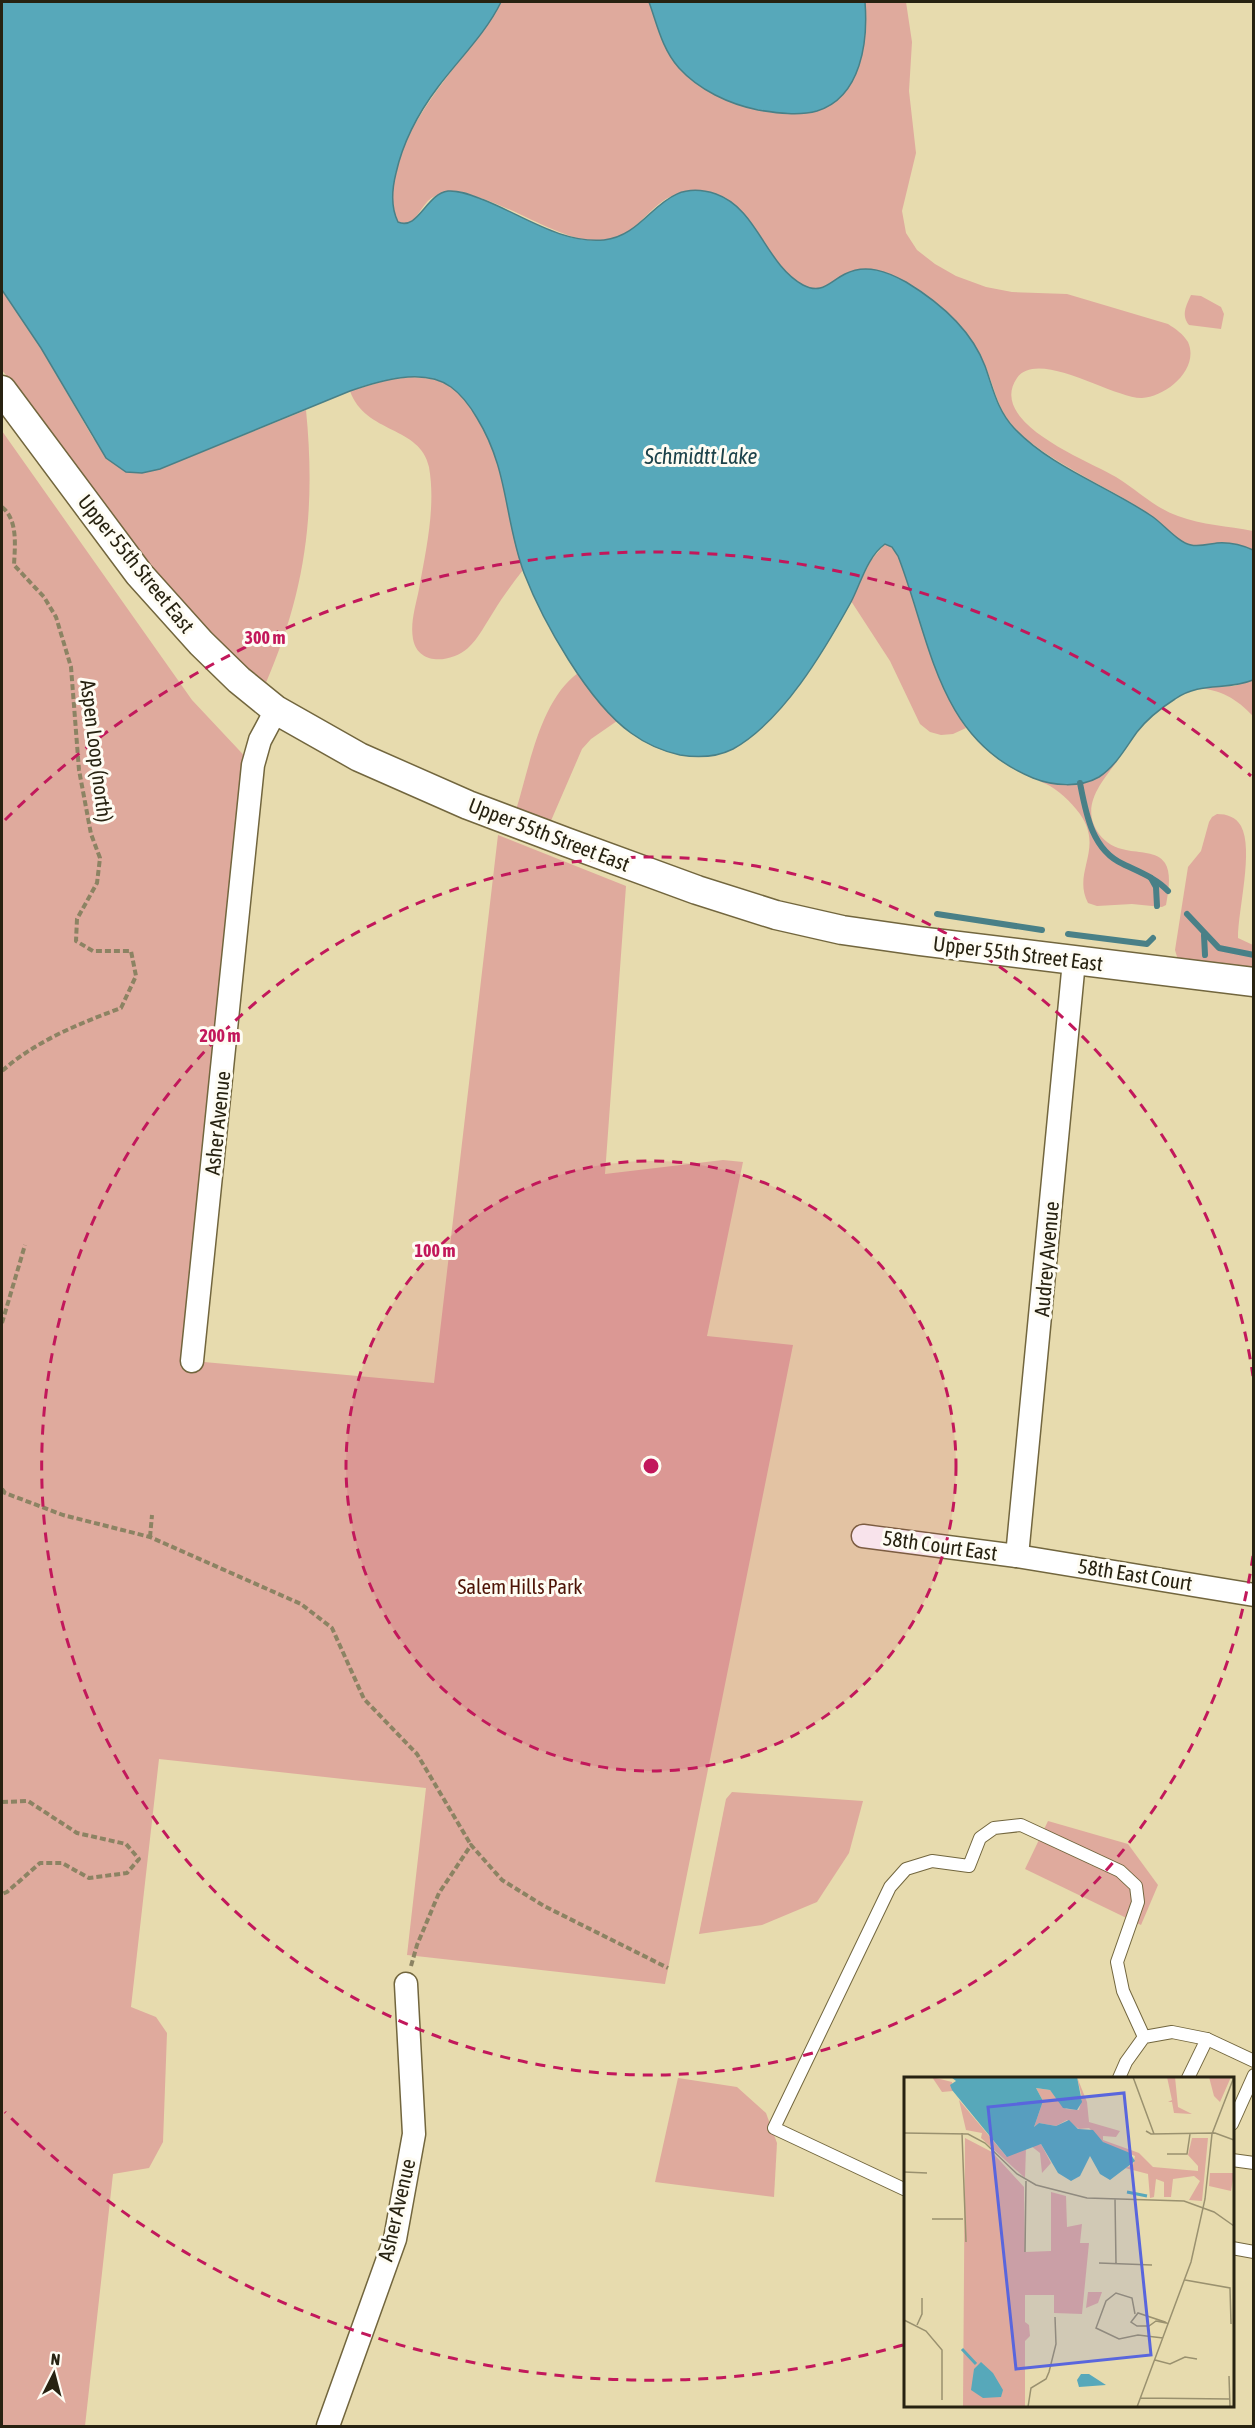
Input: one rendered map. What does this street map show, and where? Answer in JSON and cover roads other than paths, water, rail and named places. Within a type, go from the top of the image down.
[{"type":"street","name":"Upper 55th Street East","points":[[2,390],[154,592],[218,660],[276,710],[340,748],[430,789],[566,843],[750,908],[842,930],[1254,982]]},
{"type":"street","name":"Asher Avenue","points":[[192,1361],[253,765],[260,740],[276,710]]},
{"type":"street","name":"Audrey Avenue","points":[[1017,1556],[1074,961]]},
{"type":"street","name":"58th Court East","points":[[863,1536],[1017,1556]]},
{"type":"street","name":"58th East Court","points":[[1017,1556],[1254,1594]]},
{"type":"street","name":"Asher Avenue","points":[[328,2427],[395,2239],[414,2134],[406,1984]]},
{"type":"lane","points":[[904,2189],[774,2128],[891,1887],[906,1869],[932,1862],[969,1866],[980,1838],[994,1828],[1021,1825],[1119,1871],[1136,1886],[1138,1902],[1117,1962],[1123,1991],[1144,2037]]},
{"type":"lane","points":[[1120,2077],[1126,2062],[1144,2037],[1172,2032],[1207,2039],[1254,2061]]},
{"type":"lane","points":[[1189,2077],[1207,2039]]},
{"type":"lane","points":[[1234,2122],[1254,2074]]},
{"type":"lane","points":[[1234,2160],[1254,2163]]},
{"type":"lane","points":[[1234,2248],[1254,2252]]},
{"type":"water","name":"Schmidtt Lake","points":[[2,2],[501,2],[480,35],[431,97],[412,128],[399,161],[394,185],[393,205],[398,222],[411,221],[434,198],[453,191],[484,200],[542,227],[573,238],[604,240],[620,236],[633,228],[668,199],[681,192],[697,190],[716,194],[730,201],[752,224],[779,264],[803,285],[815,289],[820,288],[845,274],[861,269],[884,272],[906,282],[930,298],[963,328],[979,353],[1003,414],[1029,442],[1063,466],[1153,517],[1186,544],[1197,546],[1227,543],[1253,550],[1253,680],[1194,690],[1175,699],[1145,723],[1111,767],[1092,781],[1066,785],[1033,778],[1001,761],[976,739],[957,713],[930,653],[898,556],[892,547],[885,544],[869,563],[851,602],[815,663],[769,721],[751,737],[727,752],[707,756],[680,755],[642,741],[631,733],[599,702],[583,682],[555,637],[524,573],[501,476],[487,437],[466,401],[451,387],[440,381],[414,377],[374,383],[160,469],[142,473],[126,472],[106,458],[41,348],[2,290]]},
{"type":"water","points":[[649,2],[865,2],[865,33],[859,66],[844,93],[832,104],[817,111],[788,114],[747,107],[726,100],[705,89],[679,68],[664,45]]},
{"type":"waterway","points":[[1080,783],[1088,819],[1104,850],[1112,858],[1153,879],[1168,891]]},
{"type":"waterway","points":[[1151,878],[1156,887],[1157,906]]},
{"type":"waterway","points":[[937,914],[1042,930]]},
{"type":"waterway","points":[[1187,914],[1219,948],[1254,955]]},
{"type":"waterway","points":[[1068,934],[1147,944],[1153,938]]},
{"type":"waterway","points":[[1204,935],[1205,955]]},
{"type":"park label","name":"Salem Hills Park","points":[[520,1587]]}]
